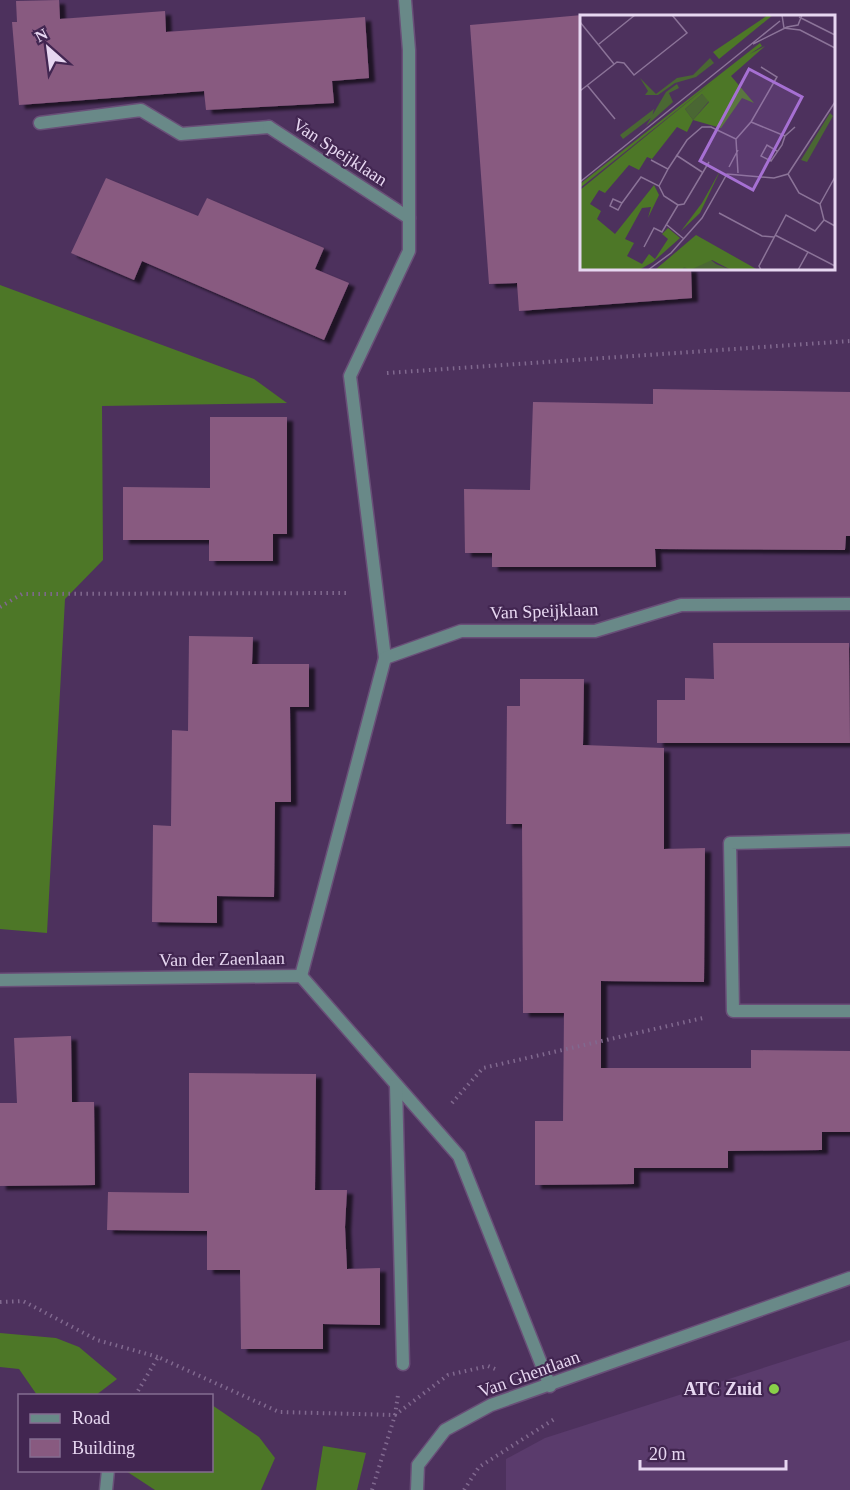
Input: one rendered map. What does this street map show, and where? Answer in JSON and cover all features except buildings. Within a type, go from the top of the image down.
[{"type":"street","name":"Van Speijklaan","points":[[350,375],[409,251],[408,50],[405,0]]},
{"type":"street","name":"Van Speijklaan","points":[[40,123],[141,110],[181,134],[269,128],[409,218]]},
{"type":"street","points":[[301,976],[385,658],[350,375]]},
{"type":"street","name":"Van Speijklaan","points":[[385,658],[461,631],[595,631],[681,605],[850,604]]},
{"type":"street","points":[[850,840],[730,843],[733,1011],[850,1011]]},
{"type":"street","name":"Van der Zaenlaan","points":[[0,980],[301,976],[459,1156],[550,1386]]},
{"type":"street","points":[[396,1085],[403,1364]]},
{"type":"street","name":"Van Ghentlaan","points":[[417,1490],[418,1465],[445,1430],[491,1405],[850,1278]]},
{"type":"street","points":[[106,1490],[108,1472]]},
{"type":"path","points":[[350,375],[850,341]]},
{"type":"path","points":[[0,607],[22,594],[32,593],[376,593]]},
{"type":"path","points":[[432,1126],[483,1068],[733,1011]]},
{"type":"path","points":[[0,1302],[23,1302],[97,1340],[158,1357],[279,1413],[395,1415]]},
{"type":"path","points":[[136,1394],[158,1357]]},
{"type":"path","points":[[464,1490],[479,1467],[565,1413]]},
{"type":"shaded area","name":"ATC Zuid","points":[[850,1340],[850,1490],[506,1490],[506,1459],[545,1438]]},
{"type":"green space","points":[[0,285],[254,379],[287,403],[102,406],[103,560],[65,599],[47,933],[0,929]]},
{"type":"green space","points":[[0,1333],[56,1338],[79,1347],[117,1379],[97,1394],[36,1394],[19,1369],[0,1367]]},
{"type":"green space","points":[[213,1406],[259,1437],[275,1458],[261,1490],[155,1490],[128,1472],[213,1472]]},
{"type":"green space","points":[[323,1446],[366,1453],[357,1490],[316,1490]]},
{"type":"place","name":"ATC Zuid","points":[[774,1389]]}]
